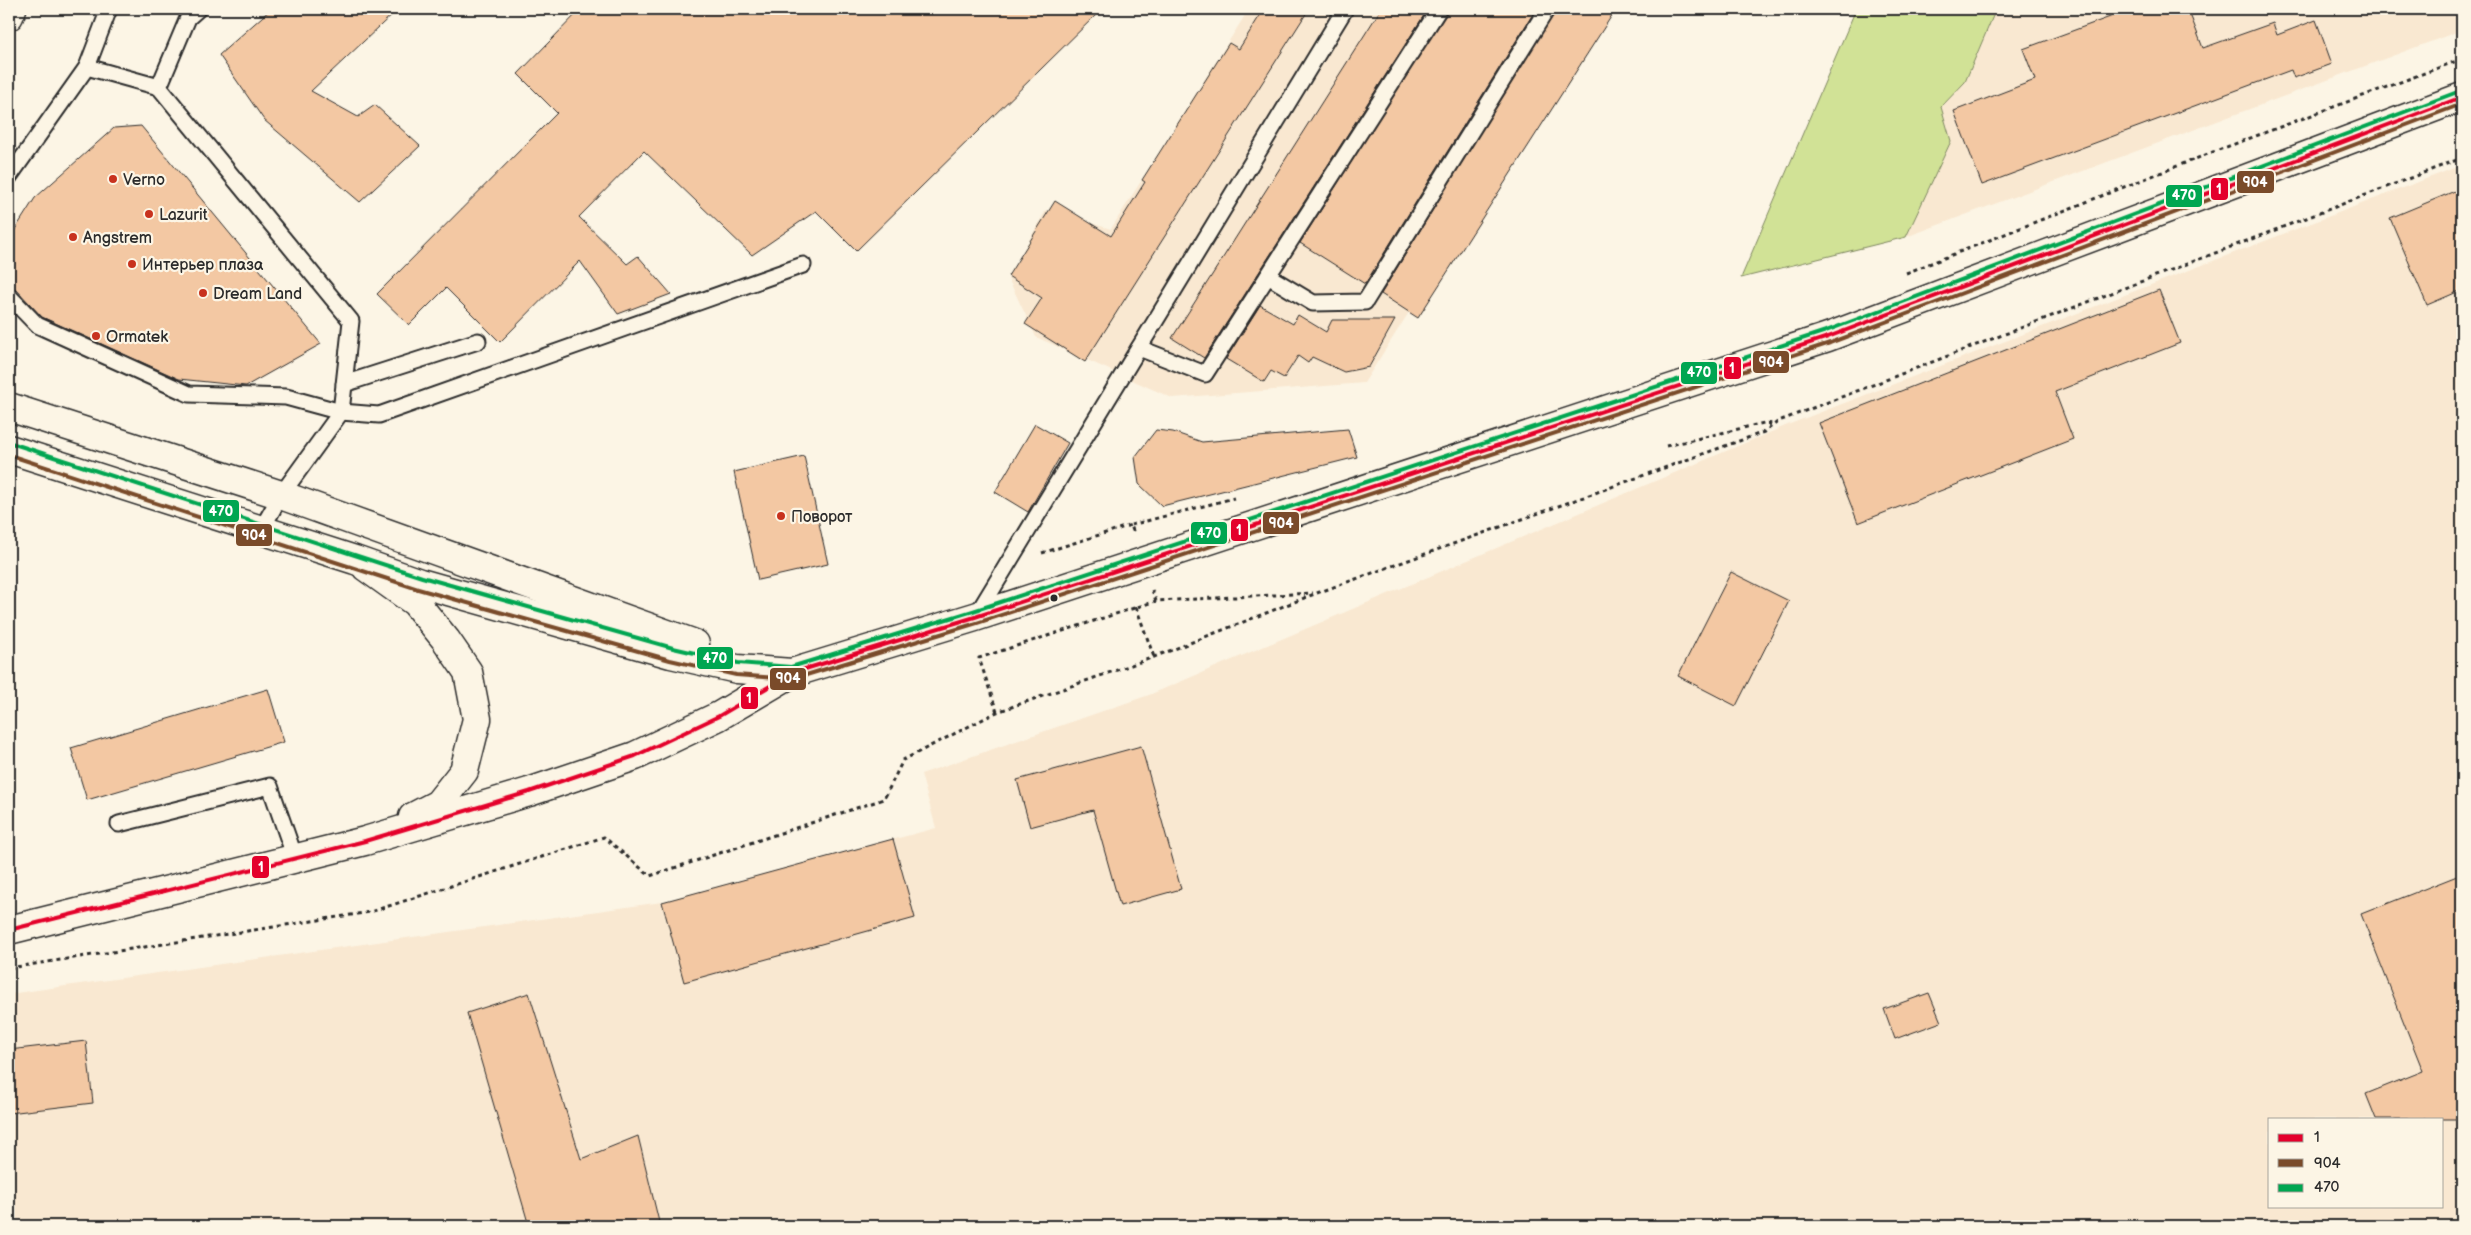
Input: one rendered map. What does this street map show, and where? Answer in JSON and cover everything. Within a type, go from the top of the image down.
[{"type":"main road","points":[[9,16],[12,9]]},
{"type":"main road","points":[[9,930],[365,841],[529,792],[635,756],[719,716],[792,673],[975,617],[1828,337],[2462,97]]},
{"type":"main road","points":[[9,407],[281,495],[681,639],[792,673]]},
{"type":"main road","points":[[9,449],[355,560],[420,583],[670,654],[737,669],[792,673]]},
{"type":"main road","points":[[355,560],[415,602],[446,640],[468,672],[477,719],[464,771],[438,804],[365,841]]},
{"type":"lane","points":[[9,177],[87,67],[109,9]]},
{"type":"lane","points":[[975,617],[1345,9]]},
{"type":"lane","points":[[1139,348],[1205,374],[1439,9]]},
{"type":"lane","points":[[1268,276],[1313,303],[1365,302],[1547,9]]},
{"type":"lane","points":[[158,87],[192,12]]},
{"type":"lane","points":[[87,67],[158,87],[351,321],[341,412],[281,495],[261,530]]},
{"type":"lane","points":[[9,296],[37,325],[189,394],[286,397],[341,412],[379,415],[803,265]]},
{"type":"lane","points":[[344,384],[478,341]]},
{"type":"lane","points":[[119,824],[270,786],[295,858]]},
{"type":"path","points":[[1900,275],[2213,152],[2462,59]]},
{"type":"path","points":[[9,968],[370,912],[604,837],[650,876],[884,799],[903,760],[997,712],[1154,657],[1317,593],[1764,432],[1774,424],[2462,158]]},
{"type":"path","points":[[1666,446],[1764,423],[1774,424]]},
{"type":"path","points":[[997,712],[979,658],[1156,600]]},
{"type":"path","points":[[1136,607],[1154,657]]},
{"type":"shaded area","points":[[1249,9],[1602,9],[1364,383],[1172,398],[1036,337],[1008,278],[1046,210],[1111,229]]},
{"type":"shaded area","points":[[1996,9],[2462,9],[2462,30],[1906,237],[1951,141],[1941,107],[1965,82]]},
{"type":"shaded area","points":[[2462,165],[2462,1226],[9,1226],[9,994],[662,902],[936,828],[921,774],[1149,695],[1790,424]]},
{"type":"green space","points":[[1856,9],[1996,9],[1965,82],[1941,107],[1951,141],[1906,237],[1741,278]]},
{"type":"building","points":[[271,9],[398,9],[311,91],[358,117],[375,105],[420,146],[360,202],[264,120],[219,55]]},
{"type":"building","points":[[581,9],[1102,9],[856,251],[816,211],[752,255],[644,151],[579,217],[627,264],[638,256],[671,294],[618,314],[580,261],[500,342],[446,288],[409,325],[377,294],[557,113],[518,74]]},
{"type":"building","points":[[1264,9],[1309,9],[1085,362],[1025,324],[1042,298],[1008,276],[1055,201],[1111,236],[1145,182],[1142,180],[1229,43],[1239,49]]},
{"type":"building","points":[[1381,9],[1428,9],[1204,358],[1172,338]]},
{"type":"building","points":[[1448,9],[1536,9],[1365,284],[1300,243]]},
{"type":"building","points":[[1556,9],[1616,9],[1418,318],[1381,294]]},
{"type":"building","points":[[2132,9],[2188,9],[2203,48],[2273,23],[2277,35],[2316,20],[2332,64],[2294,78],[2291,70],[1982,185],[1954,111],[2035,80],[2023,49]]},
{"type":"building","name":"Интерьер плаза","points":[[141,126],[321,344],[246,386],[179,379],[42,317],[16,289],[9,287],[9,239],[35,198],[114,128]]},
{"type":"building","points":[[2462,188],[2462,290],[2427,305],[2390,218]]},
{"type":"building","points":[[2159,290],[2180,343],[2055,392],[2073,439],[1858,523],[1819,423]]},
{"type":"building","points":[[1260,305],[1293,324],[1298,315],[1326,332],[1332,320],[1395,320],[1369,367],[1344,372],[1312,357],[1308,363],[1298,356],[1284,378],[1271,371],[1264,382],[1226,359]]},
{"type":"building","points":[[1035,424],[1068,443],[1028,512],[995,492]]},
{"type":"building","points":[[1348,429],[1357,457],[1162,506],[1139,484],[1135,457],[1156,430],[1173,432],[1202,442]]},
{"type":"building","points":[[804,456],[828,564],[758,580],[734,472]]},
{"type":"building","points":[[1731,572],[1789,601],[1736,706],[1678,676]]},
{"type":"building","points":[[268,689],[284,742],[87,800],[71,748]]},
{"type":"building","points":[[1141,746],[1181,889],[1120,906],[1093,810],[1030,827],[1017,780]]},
{"type":"building","points":[[893,839],[915,918],[684,982],[662,902]]},
{"type":"building","points":[[2462,874],[2462,1119],[2376,1118],[2366,1094],[2423,1071],[2361,914]]},
{"type":"building","points":[[529,993],[581,1159],[638,1136],[660,1226],[529,1226],[467,1013]]},
{"type":"building","points":[[1929,993],[1941,1022],[1895,1039],[1884,1009]]},
{"type":"building","points":[[86,1041],[93,1103],[9,1113],[9,1050]]},
{"type":"transit line","name":"470","points":[[11,443],[422,577],[673,648],[738,663],[791,667],[973,611],[1826,331],[2460,91]]},
{"type":"transit line","name":"1","points":[[9,930],[365,841],[529,792],[635,756],[719,716],[792,673],[975,617],[1828,337],[2462,97]]},
{"type":"transit line","name":"904","points":[[9,455],[418,589],[670,660],[736,675],[793,679],[977,623],[1830,343],[2462,104]]},
{"type":"place","name":"Verno","points":[[113,179]]},
{"type":"place","name":"Lazurit","points":[[149,214]]},
{"type":"place","name":"Angstrem","points":[[73,237]]},
{"type":"place","name":"Интерьер плаза","points":[[132,264]]},
{"type":"place","name":"Dream Land","points":[[203,293]]},
{"type":"place","name":"Ormatek","points":[[96,336]]},
{"type":"place","name":"Поворот","points":[[781,516]]}]
